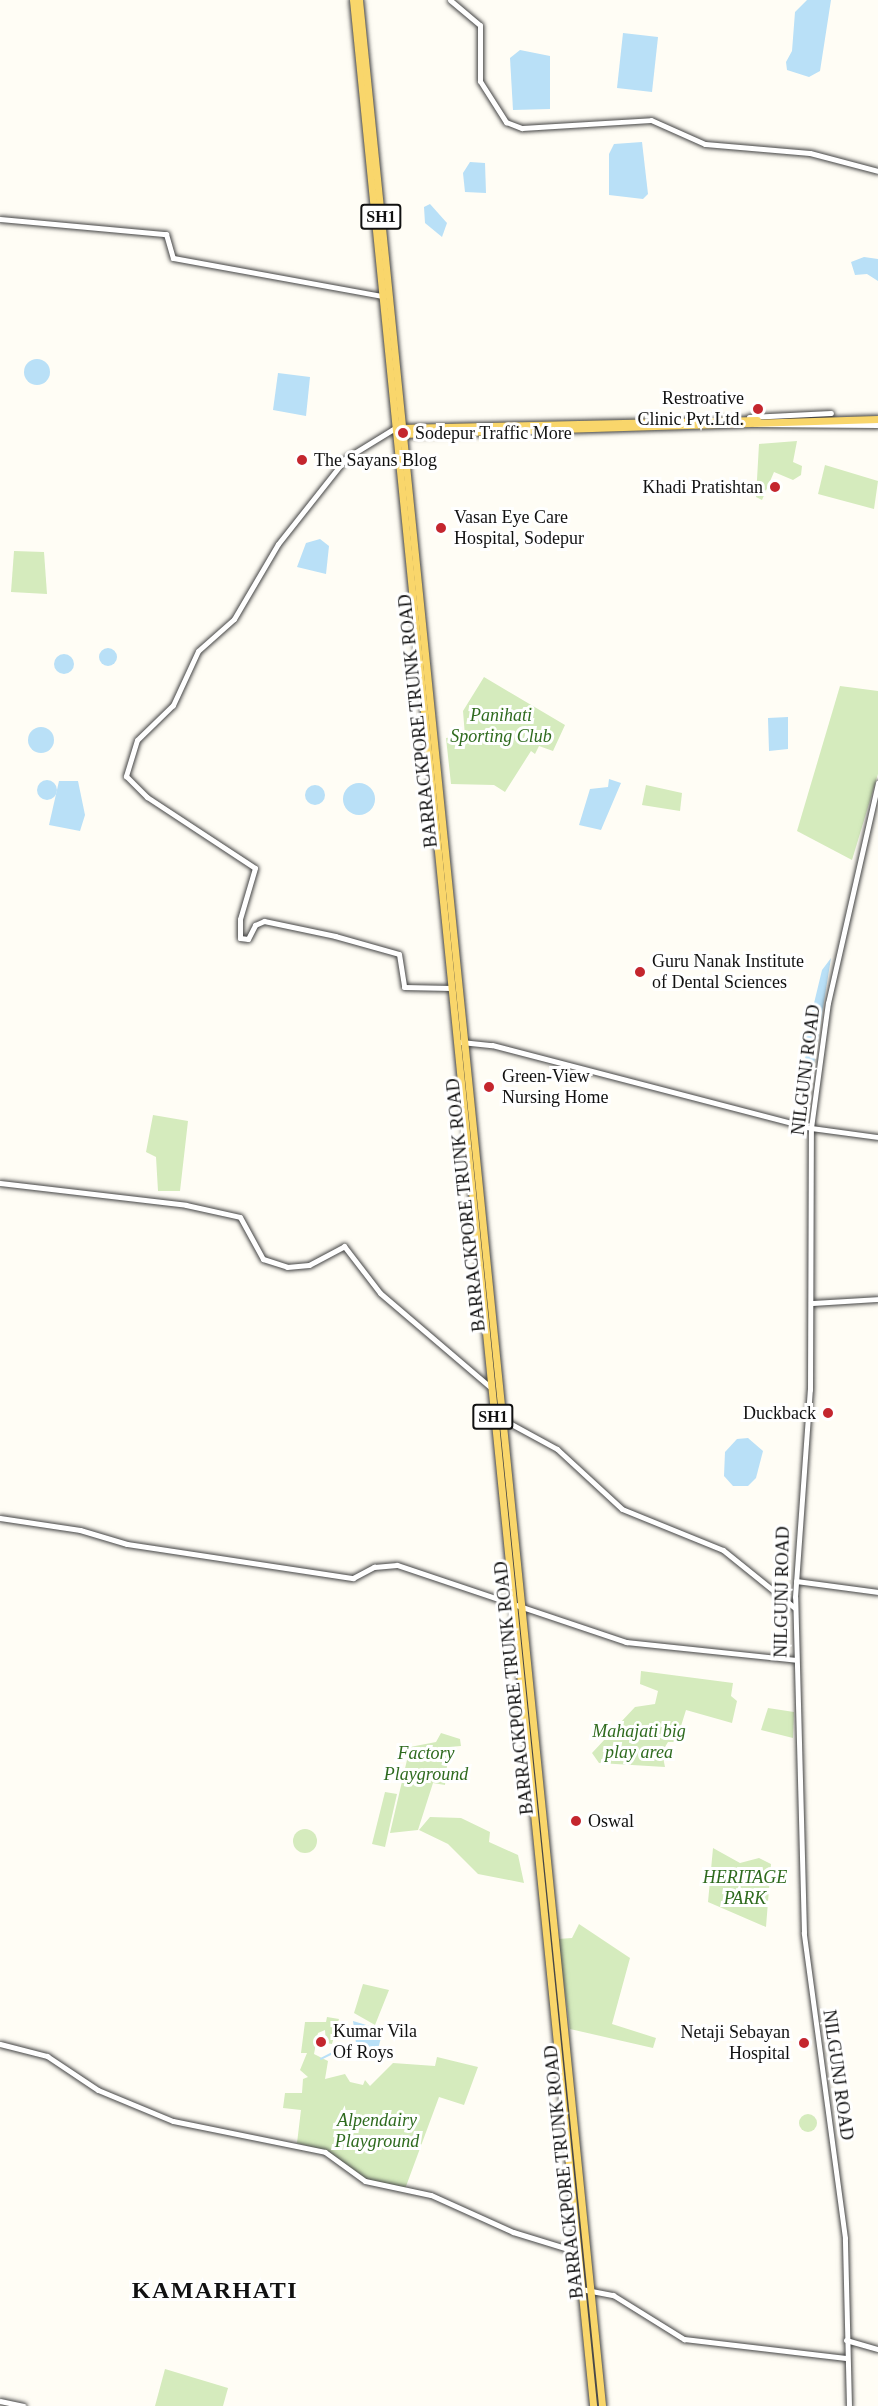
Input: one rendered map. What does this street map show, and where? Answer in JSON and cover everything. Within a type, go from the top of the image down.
[{"type":"main road","name":"BARRACKPORE TRUNK ROAD","points":[[353,0],[382,296],[464,1042],[602,2406]]},
{"type":"main road","name":"BARRACKPORE TRUNK ROAD","points":[[359,0],[456,1042],[593,2406]]},
{"type":"main road","points":[[398,431],[749,420],[878,419]]},
{"type":"main road","points":[[558,2054],[567,2053]]},
{"type":"street","points":[[450,0],[480,25],[480,81],[506,122],[522,128],[651,120],[705,144],[810,153],[878,171]]},
{"type":"street","points":[[0,219],[166,234],[173,258],[382,296]]},
{"type":"street","points":[[749,420],[831,413]]},
{"type":"street","points":[[749,420],[761,427],[878,425]]},
{"type":"street","points":[[398,431],[346,458],[278,544],[234,619],[198,651],[173,705],[137,740],[126,776],[147,797],[255,868],[240,919],[243,940],[264,921],[335,936],[399,954],[404,987],[451,988]]},
{"type":"street","name":"NILGUNJ ROAD","points":[[849,2406],[846,2358],[845,2238],[804,1933],[795,1608],[811,1303],[811,1128],[828,1003],[878,783]]},
{"type":"street","points":[[456,1042],[464,1042],[811,1128],[878,1137]]},
{"type":"street","points":[[0,1182],[186,1205],[240,1217],[262,1259],[287,1267],[309,1265],[344,1246],[380,1293],[490,1387]]},
{"type":"street","points":[[811,1303],[878,1299]]},
{"type":"street","points":[[494,1420],[502,1419],[556,1449],[622,1509],[723,1550],[795,1608]]},
{"type":"street","points":[[0,1518],[80,1530],[127,1544],[353,1578],[374,1567],[397,1565],[626,1642],[796,1660]]},
{"type":"street","points":[[796,1581],[878,1592]]},
{"type":"street","points":[[0,2044],[47,2056],[98,2090],[173,2121],[325,2152],[365,2181],[431,2195],[513,2232],[578,2252]]},
{"type":"street","points":[[581,2289],[591,2289],[613,2295],[684,2339],[846,2358]]},
{"type":"street","points":[[846,2340],[878,2349]]},
{"type":"street","points":[[0,2401],[23,2406]]},
{"type":"green space","points":[[797,441],[793,462],[802,466],[801,475],[793,480],[774,472],[762,500],[756,497],[759,444]]},
{"type":"green space","points":[[825,465],[878,481],[874,509],[818,494]]},
{"type":"green space","points":[[14,551],[44,552],[47,594],[11,592]]},
{"type":"green space","name":"Panihati Sporting Club","points":[[484,677],[565,725],[553,751],[539,746],[535,754],[531,751],[505,792],[494,785],[451,784],[446,738],[465,736],[463,711]]},
{"type":"green space","points":[[840,686],[878,691],[878,774],[852,860],[797,831]]},
{"type":"green space","points":[[646,785],[682,793],[680,811],[642,805]]},
{"type":"green space","points":[[153,1115],[188,1121],[180,1191],[158,1191],[156,1157],[146,1152]]},
{"type":"green space","name":"Mahajati big play area","points":[[641,1671],[733,1683],[731,1696],[737,1701],[732,1723],[686,1710],[676,1742],[668,1742],[662,1752],[665,1767],[599,1763],[592,1753],[635,1707],[655,1704],[658,1691],[640,1684]]},
{"type":"green space","points":[[768,1708],[794,1712],[793,1738],[761,1730]]},
{"type":"green space","name":"Factory Playground","points":[[441,1733],[460,1739],[461,1746],[449,1747],[445,1785],[433,1783],[418,1830],[390,1833],[410,1747],[436,1742]]},
{"type":"green space","points":[[385,1792],[397,1794],[385,1847],[372,1844]]},
{"type":"green space","points":[[430,1817],[461,1818],[490,1832],[489,1842],[518,1855],[524,1883],[478,1874],[448,1844],[419,1830]]},
{"type":"green space","points":[[305,1829],[313,1833],[317,1841],[313,1849],[305,1853],[297,1849],[293,1841],[297,1833]]},
{"type":"green space","name":"HERITAGE PARK","points":[[713,1848],[740,1863],[759,1858],[771,1864],[766,1927],[708,1902]]},
{"type":"green space","points":[[579,1924],[630,1958],[612,2024],[656,2038],[653,2048],[570,2029],[558,1939],[572,1938]]},
{"type":"green space","points":[[363,1984],[389,1990],[375,2025],[354,2013]]},
{"type":"green space","name":"Alpendairy Playground","points":[[327,2017],[339,2019],[332,2044],[326,2043],[325,2030],[318,2033],[314,2054],[328,2061],[325,2079],[345,2074],[350,2082],[363,2085],[365,2080],[370,2086],[393,2063],[435,2066],[437,2057],[478,2067],[464,2105],[439,2097],[405,2189],[362,2179],[325,2151],[297,2143],[301,2110],[283,2108],[285,2093],[302,2093],[303,2079],[308,2077],[300,2070],[307,2053],[301,2053],[305,2022],[326,2022]]},
{"type":"green space","points":[[808,2114],[814,2117],[817,2123],[814,2129],[808,2132],[802,2129],[799,2123],[802,2117]]},
{"type":"green space","points":[[165,2369],[228,2388],[223,2406],[155,2406]]},
{"type":"water","points":[[807,0],[831,0],[820,71],[809,77],[787,70],[786,62],[792,51],[795,12]]},
{"type":"water","points":[[623,33],[658,37],[652,92],[617,88]]},
{"type":"water","points":[[520,50],[550,56],[550,109],[513,110],[510,58]]},
{"type":"water","points":[[642,142],[648,194],[643,199],[609,195],[609,154],[614,144]]},
{"type":"water","points":[[470,162],[485,163],[486,193],[465,192],[463,173]]},
{"type":"water","points":[[430,204],[447,223],[442,237],[425,223],[424,207]]},
{"type":"water","points":[[864,257],[878,259],[878,281],[867,274],[855,275],[851,262]]},
{"type":"water","points":[[37,359],[46,363],[50,372],[46,381],[37,385],[28,381],[24,372],[28,363]]},
{"type":"water","points":[[278,373],[310,377],[306,416],[273,410]]},
{"type":"water","points":[[320,539],[329,546],[326,574],[297,567],[306,543]]},
{"type":"water","points":[[104,648],[112,648],[117,653],[115,664],[104,666],[99,661],[99,653]]},
{"type":"water","points":[[64,654],[71,657],[74,664],[71,671],[64,674],[57,671],[54,664],[57,657]]},
{"type":"water","points":[[788,717],[788,749],[769,751],[768,718]]},
{"type":"water","points":[[41,727],[50,731],[54,740],[50,749],[41,753],[32,749],[28,740],[32,731]]},
{"type":"water","points":[[609,779],[621,783],[601,830],[579,825],[590,789],[608,787]]},
{"type":"water","points":[[47,780],[54,783],[57,790],[54,797],[47,800],[40,797],[37,790],[40,783]]},
{"type":"water","points":[[59,781],[78,781],[85,815],[80,831],[49,825]]},
{"type":"water","points":[[359,783],[370,788],[375,799],[370,810],[359,815],[348,810],[343,799],[348,788]]},
{"type":"water","points":[[315,785],[322,788],[325,795],[322,802],[315,805],[308,802],[305,795],[308,788]]},
{"type":"water","points":[[831,958],[814,1064],[812,1064],[805,1058],[808,1049],[803,1049],[822,970]]},
{"type":"water","points":[[748,1438],[763,1451],[756,1478],[748,1486],[733,1486],[724,1476],[725,1452],[737,1439]]},
{"type":"water","points":[[353,2021],[383,2030],[378,2049],[356,2043]]},
{"type":"waterway","points":[[321,2059],[331,2054]]},
{"type":"place","name":"Restroative Clinic Pvt.Ltd.","points":[[758,409]]},
{"type":"place","name":"Sodepur Traffic More","points":[[403,433]]},
{"type":"place","name":"The Sayans Blog","points":[[302,460]]},
{"type":"place","name":"Khadi Pratishtan","points":[[775,487]]},
{"type":"place","name":"Vasan Eye Care Hospital, Sodepur","points":[[441,528]]},
{"type":"place","name":"Guru Nanak Institute of Dental Sciences","points":[[640,972]]},
{"type":"place","name":"Green-View Nursing Home","points":[[489,1087]]},
{"type":"place","name":"Duckback","points":[[828,1413]]},
{"type":"place","name":"Oswal","points":[[576,1821]]},
{"type":"place","name":"Kumar Vila Of Roys","points":[[321,2042]]},
{"type":"place","name":"Netaji Sebayan Hospital","points":[[804,2043]]},
{"type":"district","name":"KAMARHATI","points":[[215,2291]]}]
